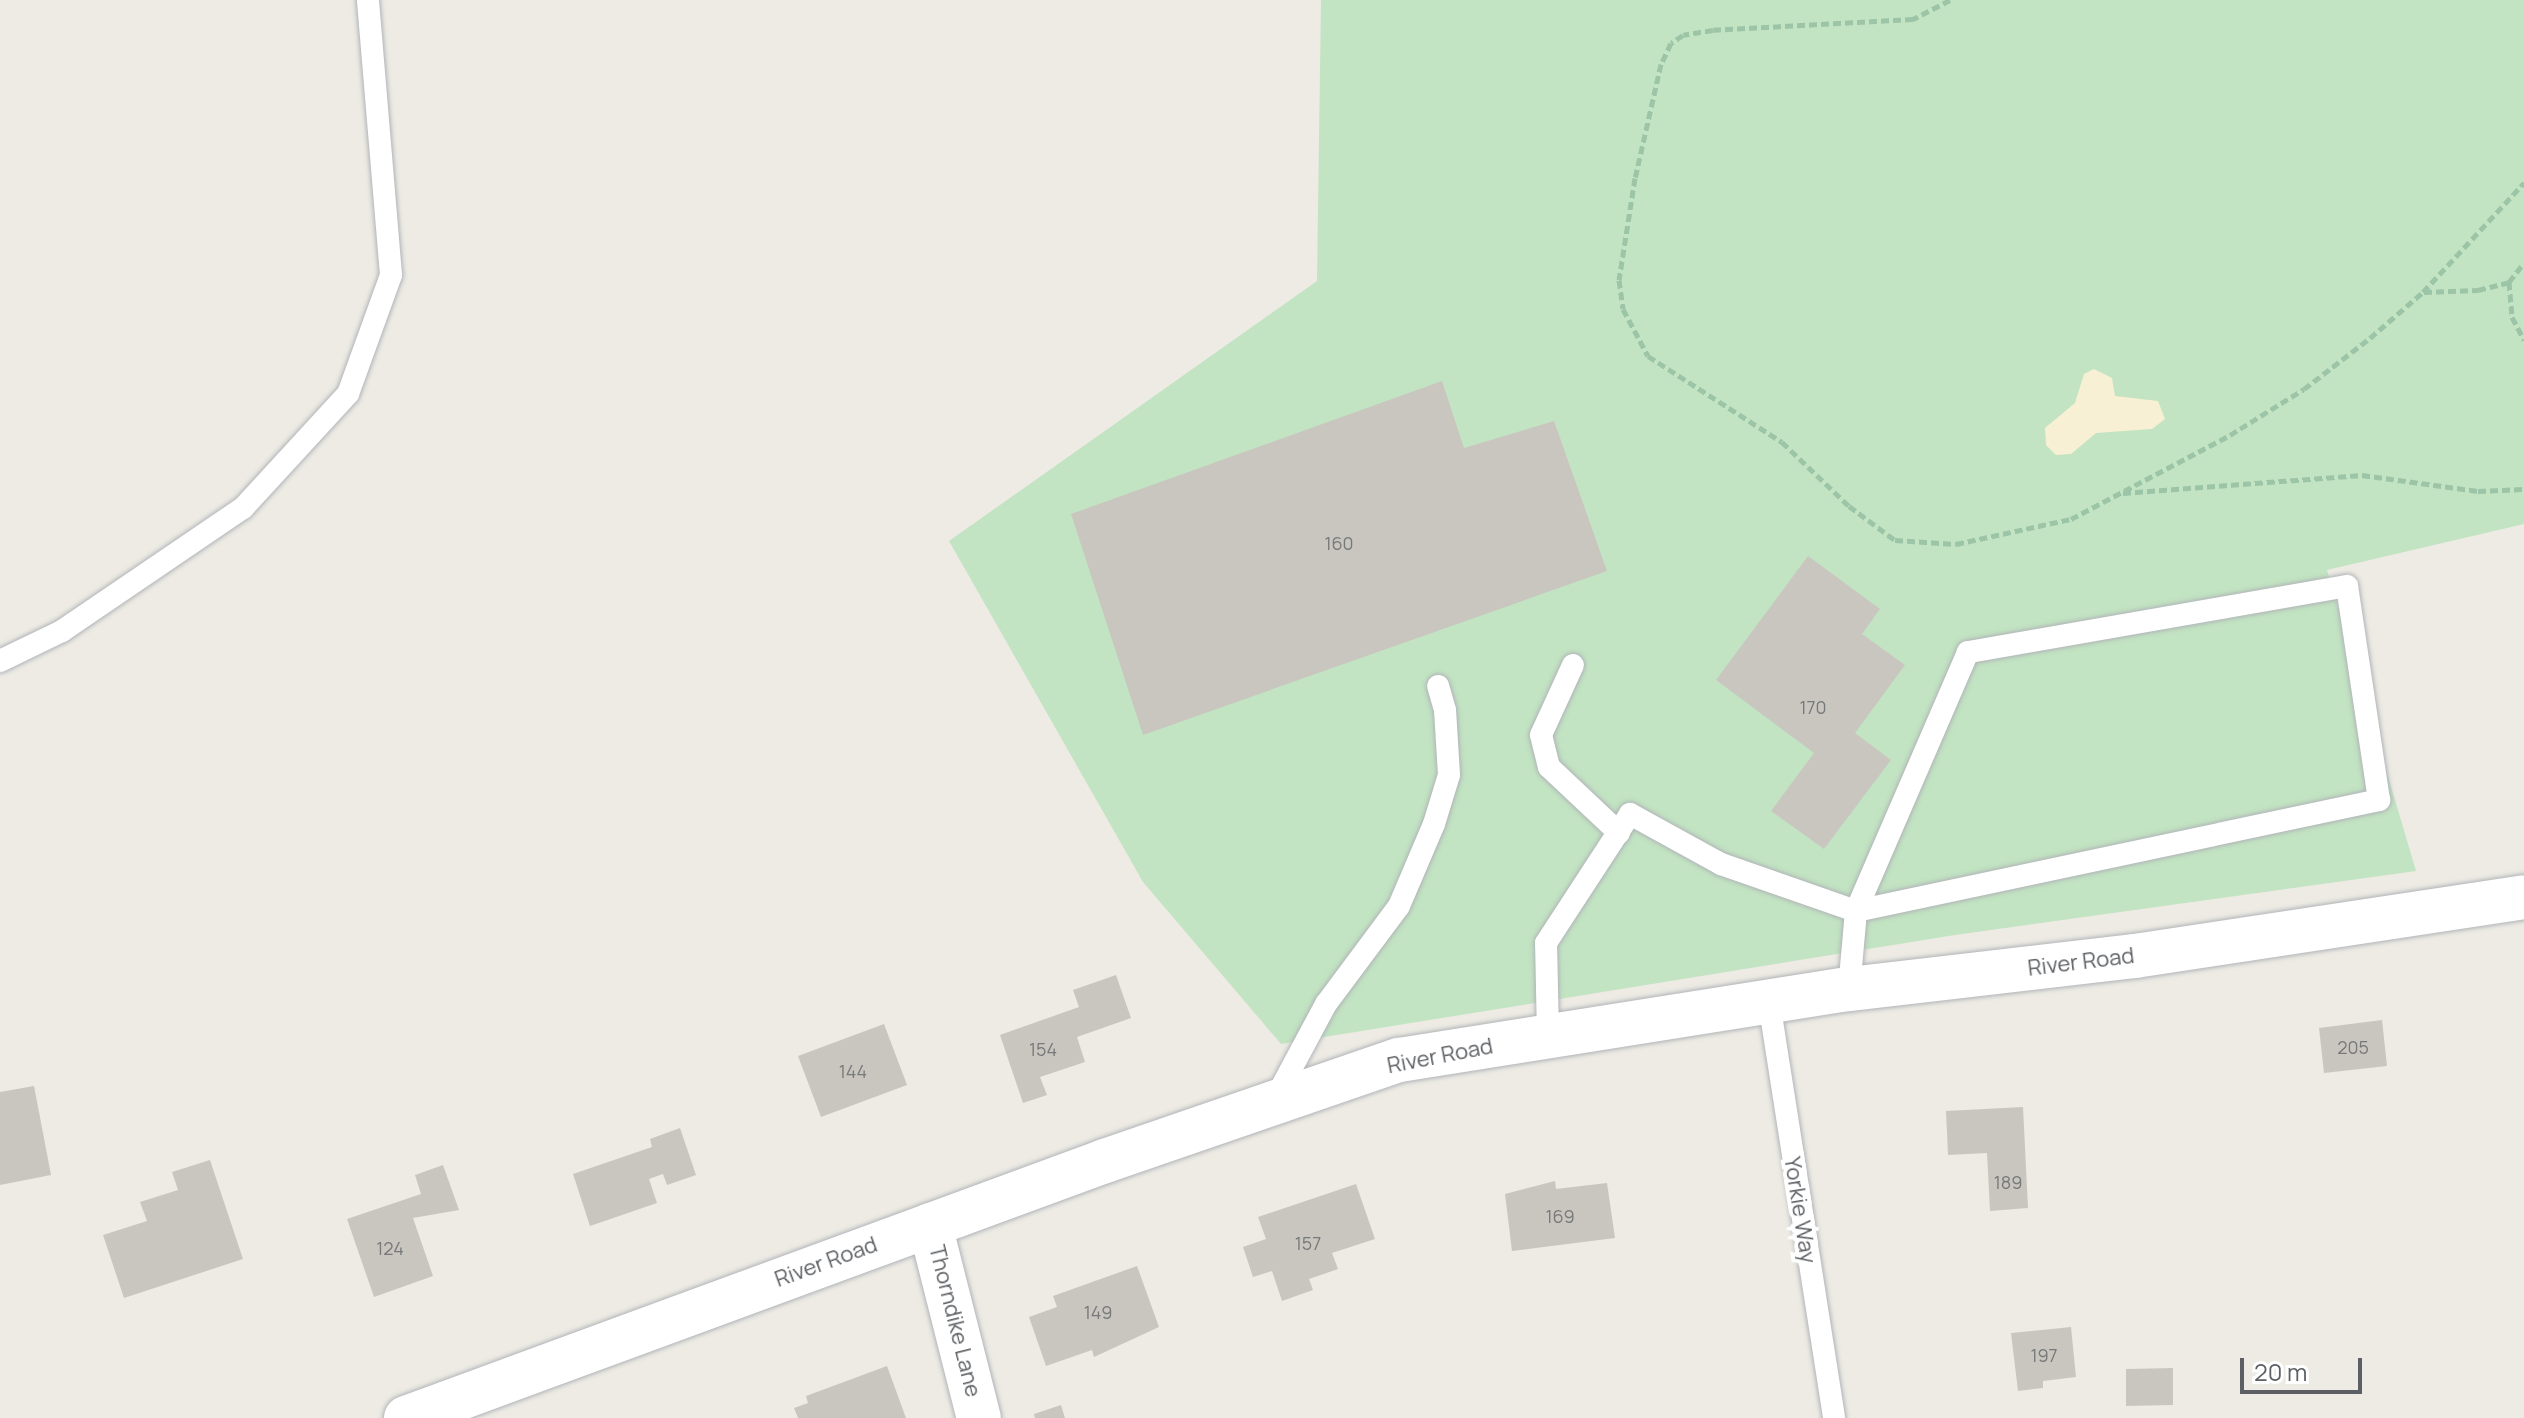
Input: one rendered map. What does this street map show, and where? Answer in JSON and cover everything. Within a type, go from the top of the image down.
[{"type":"main road","name":"River Road","points":[[406,1418],[930,1225],[1399,1060],[1849,989],[2135,956],[2524,897]]},
{"type":"main road","name":"Thorndike Lane","points":[[930,1225],[979,1418]]},
{"type":"lane","points":[[0,661],[62,631],[243,508],[348,394],[391,275],[368,0]]},
{"type":"lane","points":[[1548,1036],[1546,943],[1630,814],[1721,864],[1856,911],[2379,800],[2347,586],[1968,652],[1856,911],[1849,989]]},
{"type":"lane","points":[[1573,665],[1541,735],[1549,767],[1619,833]]},
{"type":"lane","points":[[1272,1103],[1326,1004],[1399,906],[1434,824],[1449,775],[1445,710],[1438,686]]},
{"type":"lane","name":"Yorkie Way","points":[[1769,1002],[1834,1418]]},
{"type":"path","points":[[1950,0],[1913,19],[1713,30],[1683,35],[1671,43],[1661,64],[1635,178],[1619,280],[1623,309],[1648,356],[1782,442],[1849,506],[1895,540],[1956,544],[2071,519],[2304,389],[2423,292],[2524,183]]},
{"type":"path","points":[[2423,292],[2478,290],[2509,282],[2524,263]]},
{"type":"path","points":[[2509,282],[2512,317],[2524,340]]},
{"type":"path","points":[[2118,494],[2362,475],[2478,491],[2524,489]]},
{"type":"green space","points":[[1321,0],[2524,0],[2524,524],[2327,570],[2416,871],[1955,935],[1281,1044],[1143,882],[949,541],[1317,281]]},
{"type":"sand","points":[[2094,369],[2112,378],[2115,396],[2158,401],[2165,419],[2152,429],[2096,433],[2071,454],[2056,455],[2046,445],[2045,428],[2075,403],[2084,374]]},
{"type":"building","points":[[1442,381],[1464,448],[1554,421],[1607,571],[1143,735],[1071,514]]},
{"type":"building","points":[[1808,556],[1880,609],[1862,634],[1905,665],[1855,733],[1891,760],[1824,849],[1771,811],[1814,753],[1716,680]]},
{"type":"building","points":[[1116,975],[1131,1018],[1077,1037],[1085,1062],[1040,1077],[1047,1095],[1023,1103],[1000,1035],[1079,1007],[1073,990]]},
{"type":"building","points":[[2382,1020],[2387,1066],[2324,1073],[2319,1028]]},
{"type":"building","points":[[884,1024],[907,1085],[821,1117],[798,1056]]},
{"type":"building","points":[[34,1086],[51,1175],[0,1185],[0,1092]]},
{"type":"building","points":[[2023,1107],[2028,1208],[1990,1211],[1987,1153],[1948,1155],[1946,1111]]},
{"type":"building","points":[[680,1128],[696,1175],[667,1185],[663,1174],[649,1179],[657,1203],[590,1226],[573,1174],[652,1147],[650,1139]]},
{"type":"building","points":[[210,1160],[243,1259],[124,1298],[103,1235],[147,1221],[140,1202],[178,1190],[172,1172]]},
{"type":"building","points":[[443,1165],[459,1210],[413,1218],[433,1276],[374,1297],[347,1219],[421,1194],[415,1175]]},
{"type":"building","points":[[1555,1181],[1556,1189],[1607,1183],[1615,1238],[1512,1251],[1505,1194]]},
{"type":"building","points":[[1356,1184],[1375,1239],[1332,1253],[1338,1269],[1309,1279],[1313,1290],[1282,1301],[1272,1271],[1253,1277],[1243,1247],[1266,1239],[1258,1217]]},
{"type":"building","points":[[1137,1266],[1159,1327],[1094,1357],[1092,1350],[1046,1366],[1029,1317],[1057,1307],[1053,1296]]},
{"type":"building","points":[[2071,1327],[2076,1377],[2043,1381],[2043,1388],[2018,1391],[2011,1333]]},
{"type":"building","points":[[887,1366],[906,1418],[798,1418],[794,1408],[808,1403],[806,1396]]},
{"type":"building","points":[[2173,1368],[2173,1405],[2126,1406],[2126,1369]]},
{"type":"building","points":[[1061,1405],[1065,1418],[1035,1418],[1034,1414]]}]
